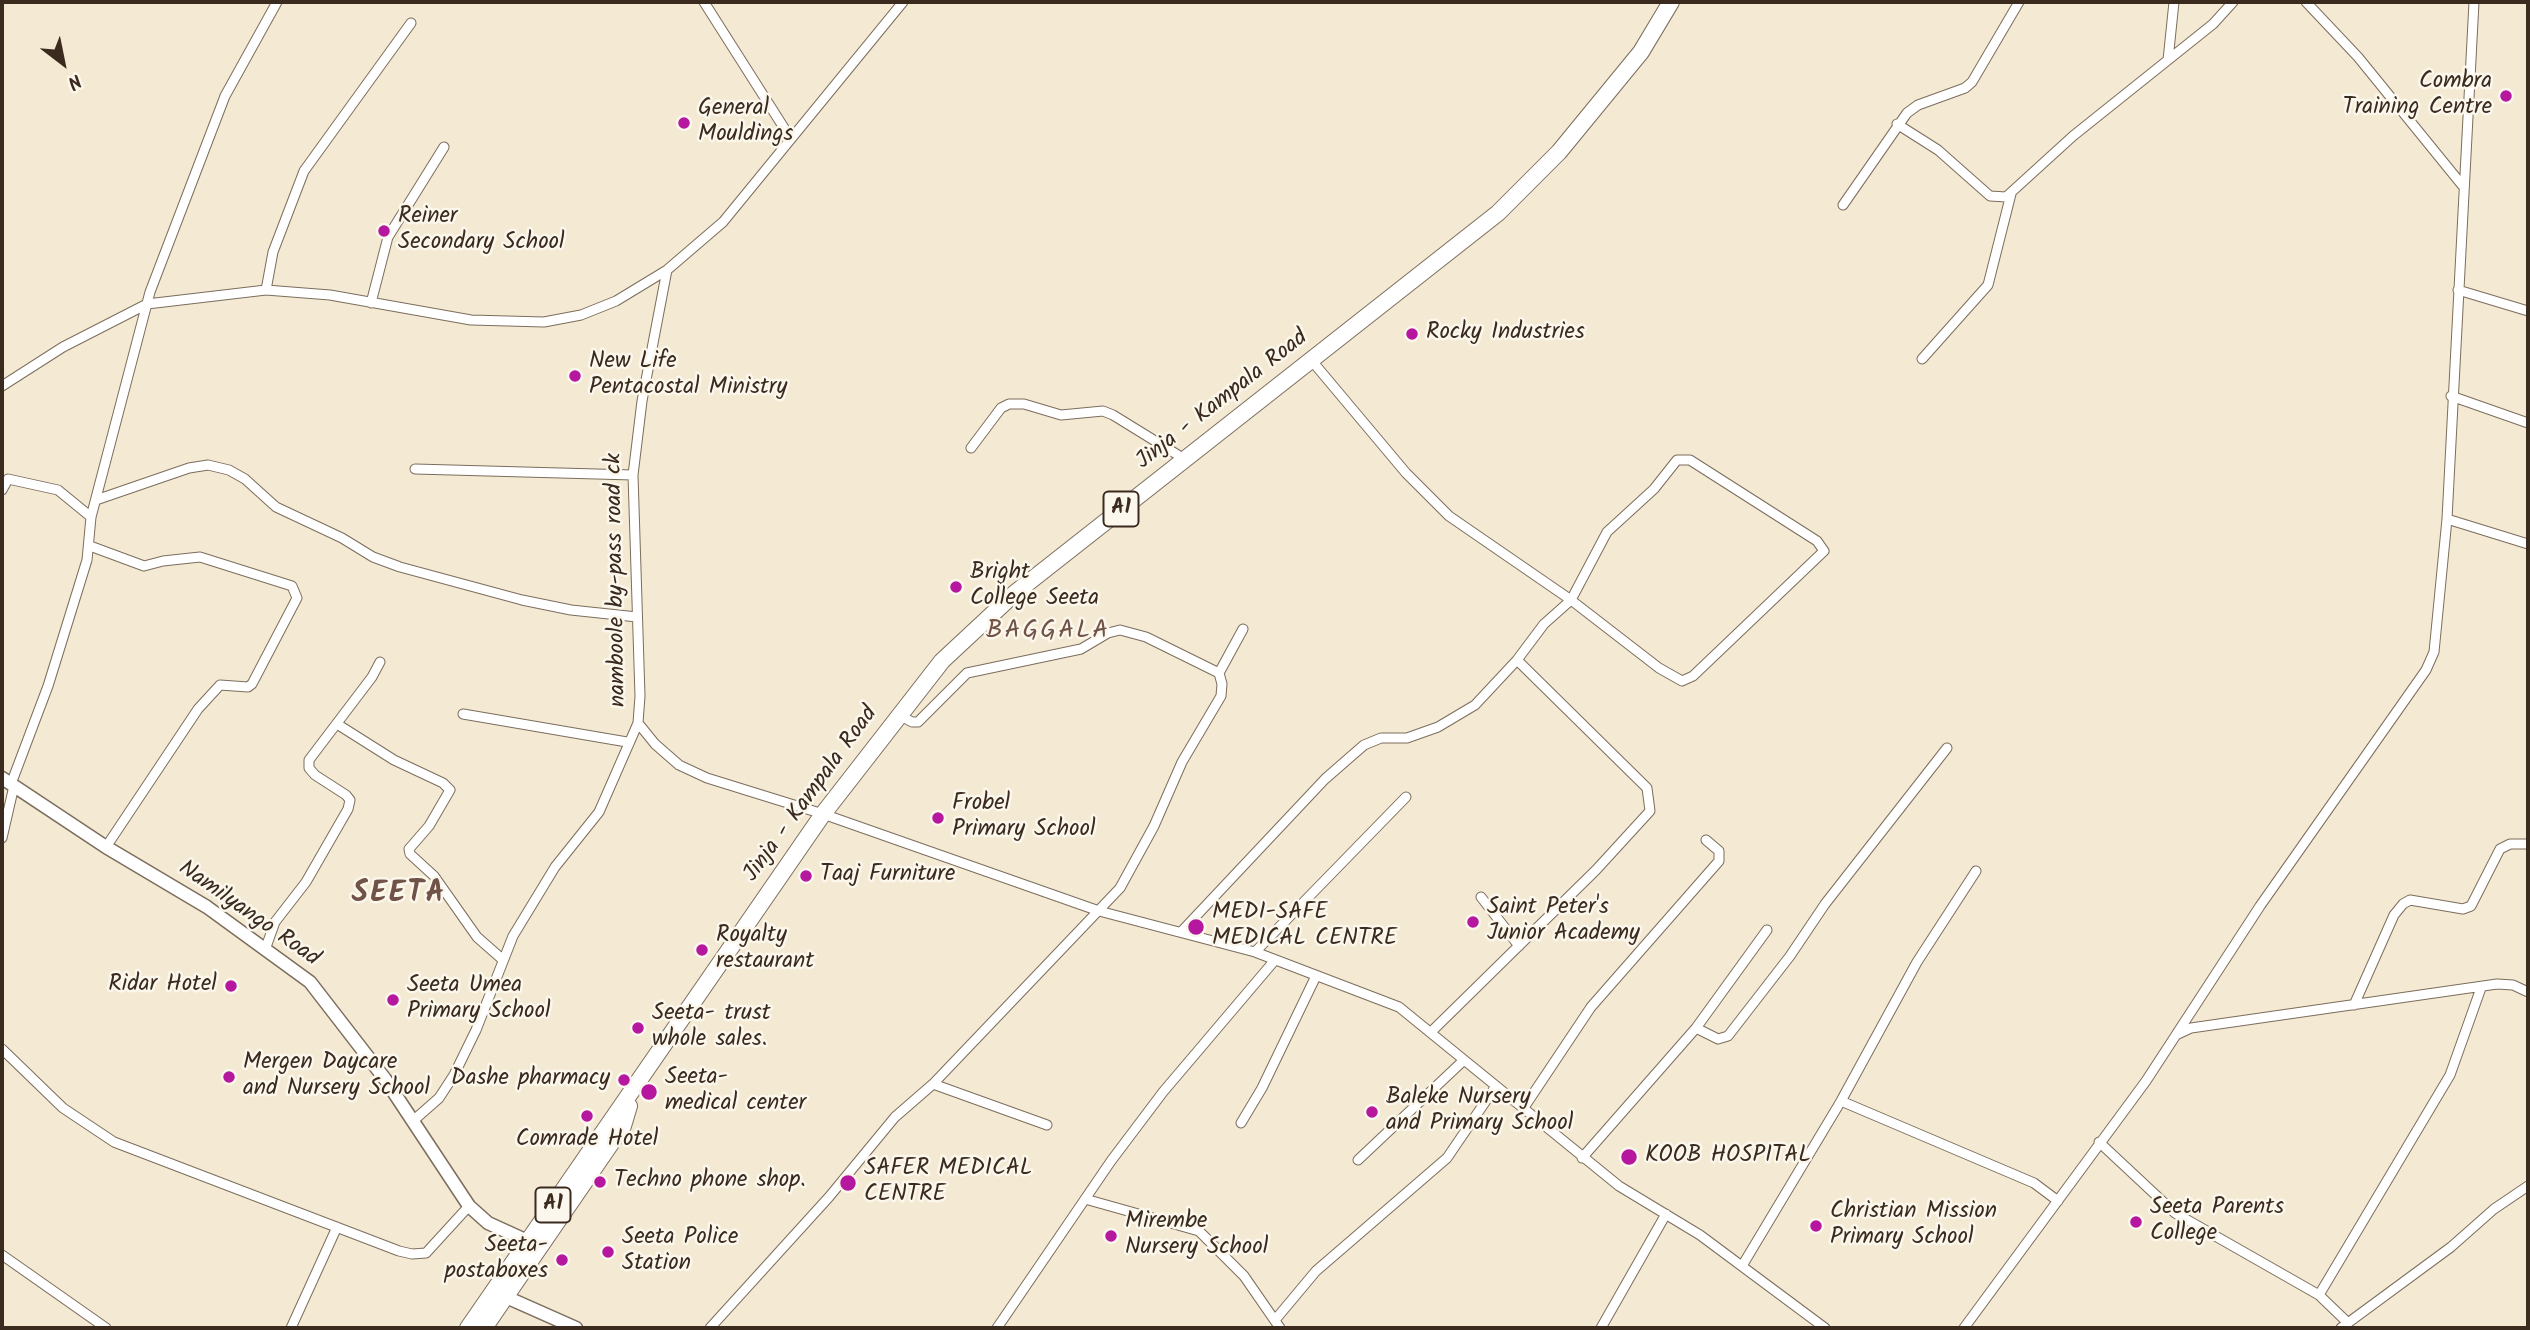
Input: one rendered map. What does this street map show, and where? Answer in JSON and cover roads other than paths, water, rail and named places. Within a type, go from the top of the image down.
[{"type":"highway","name":"Jinja - Kampala Road","points":[[468,1328],[500,1294],[535,1244],[638,1080],[823,814],[942,661],[1015,593],[1498,213],[1567,142],[1641,52],[1671,2]]},
{"type":"highway","name":"Jinja - Kampala Road","points":[[484,1328],[500,1294]]},
{"type":"main road","name":"Namilyango Road","points":[[9,783],[106,847],[207,907],[266,947],[310,982],[328,1002],[414,1120],[469,1206],[488,1223],[535,1244]]},
{"type":"main road","points":[[500,1294],[576,1328]]},
{"type":"street","points":[[2,838],[9,783],[48,686],[90,546],[91,517],[150,292],[225,96],[277,2]]},
{"type":"street","points":[[704,2],[791,139]]},
{"type":"street","points":[[2,386],[53,354],[147,304],[267,290],[330,295],[471,320],[544,322],[581,314],[616,301],[667,270],[723,222],[904,2]]},
{"type":"street","points":[[1843,205],[1897,124],[1918,105],[1965,88],[1972,82],[2019,2]]},
{"type":"street","points":[[2168,60],[2174,2]]},
{"type":"street","points":[[1897,124],[1938,150],[1990,196],[2000,199],[2011,194],[2073,136],[2213,24],[2233,2]]},
{"type":"street","points":[[2306,2],[2358,57],[2462,185]]},
{"type":"street","points":[[1964,1328],[2146,1081],[2309,834],[2426,670],[2434,652],[2447,520],[2451,396],[2462,185],[2472,86],[2474,2]]},
{"type":"street","points":[[267,290],[273,252],[304,171],[341,116],[411,23]]},
{"type":"street","points":[[371,303],[388,237],[444,147]]},
{"type":"street","points":[[1923,359],[1988,285],[2011,194]]},
{"type":"street","name":"namboole by-pass road ck","points":[[667,270],[639,413],[633,475],[638,723],[654,744],[679,765],[707,778],[823,814],[1099,911],[1255,952],[1399,1007],[1619,1186],[1666,1214],[1742,1266],[1825,1328]]},
{"type":"street","points":[[2458,290],[2528,312]]},
{"type":"street","points":[[1181,932],[1325,779],[1364,745],[1381,738],[1407,738],[1463,713],[1517,660],[1544,624],[1571,600],[1607,532],[1654,489],[1671,465],[1685,458],[1817,541],[1825,551],[1693,676],[1682,681],[1659,668],[1571,600],[1449,516],[1406,472],[1312,361]]},
{"type":"street","points":[[2451,396],[2528,423]]},
{"type":"street","points":[[971,447],[1001,408],[1009,404],[1024,404],[1061,415],[1103,411],[1186,460]]},
{"type":"street","points":[[96,500],[189,468],[208,465],[229,470],[276,507],[391,564],[522,600],[571,610],[636,617]]},
{"type":"street","points":[[415,469],[633,475]]},
{"type":"street","points":[[2,490],[8,479],[58,490],[91,517]]},
{"type":"street","points":[[2447,520],[2528,544]]},
{"type":"street","points":[[90,546],[144,566],[200,557],[292,586],[297,598],[252,684],[248,687],[220,685],[198,709],[106,847]]},
{"type":"street","points":[[710,1328],[829,1197],[895,1117],[933,1084],[1120,888],[1154,826],[1182,762],[1221,696],[1219,673],[1243,629]]},
{"type":"street","points":[[899,715],[918,722],[967,673],[1080,649],[1108,633],[1120,630],[1146,637],[1219,673]]},
{"type":"street","points":[[1432,1032],[1650,811],[1647,788],[1517,660]]},
{"type":"street","points":[[266,947],[275,922],[306,882],[348,809],[350,800],[346,794],[309,768],[309,760],[380,662]]},
{"type":"street","points":[[463,714],[627,742]]},
{"type":"street","points":[[414,1120],[439,1098],[454,1075],[476,1030],[502,959],[524,915],[555,867],[607,797],[627,742],[638,723]]},
{"type":"street","points":[[337,724],[394,760],[443,783],[450,790],[429,826],[409,849],[410,854],[434,876],[477,937],[502,959]]},
{"type":"street","points":[[1696,1028],[1718,1039],[1728,1036],[1790,956],[1825,904],[1947,748]]},
{"type":"street","points":[[1255,952],[1406,797]]},
{"type":"street","points":[[1523,1109],[1591,1007],[1719,861],[1719,851],[1706,840]]},
{"type":"street","points":[[2354,1005],[2394,915],[2403,904],[2410,900],[2463,909],[2471,906],[2500,849],[2510,844],[2528,844]]},
{"type":"street","points":[[1742,1266],[1841,1101],[1917,962],[1976,871]]},
{"type":"street","points":[[1481,897],[1519,946]]},
{"type":"street","points":[[1582,1158],[1696,1028],[1767,930]]},
{"type":"street","points":[[997,1328],[1085,1199],[1163,1092],[1275,960]]},
{"type":"street","points":[[1241,1124],[1262,1088],[1316,976]]},
{"type":"street","points":[[2175,1036],[2191,1028],[2497,984],[2513,985],[2528,992]]},
{"type":"street","points":[[2319,1295],[2450,1075],[2481,988]]},
{"type":"street","points":[[2,1049],[63,1108],[114,1142],[399,1251],[419,1255],[436,1244],[469,1206]]},
{"type":"street","points":[[1358,1160],[1464,1060]]},
{"type":"street","points":[[933,1084],[1047,1125]]},
{"type":"street","points":[[1085,1199],[1199,1231],[1244,1276],[1277,1324],[1316,1271],[1447,1157],[1496,1086]]},
{"type":"street","points":[[1841,1101],[2034,1183],[2058,1201]]},
{"type":"street","points":[[2099,1142],[2175,1213],[2319,1295],[2344,1325],[2451,1247],[2494,1209],[2528,1186]]},
{"type":"street","points":[[1601,1328],[1666,1214]]},
{"type":"street","points":[[291,1328],[337,1227]]},
{"type":"street","points":[[2,1255],[106,1328]]},
{"type":"place","name":"Combra Training Centre","points":[[2506,96]]},
{"type":"place","name":"General Mouldings","points":[[684,123]]},
{"type":"place","name":"Reiner Secondary School","points":[[384,231]]},
{"type":"place","name":"Rocky Industries","points":[[1412,334]]},
{"type":"place","name":"New Life Pentacostal Ministry","points":[[575,376]]},
{"type":"place","name":"Bright College Seeta","points":[[956,587]]},
{"type":"place","name":"Frobel Primary School","points":[[938,818]]},
{"type":"place","name":"Taaj Furniture","points":[[806,876]]},
{"type":"place","name":"Saint Peter's Junior Academy","points":[[1473,922]]},
{"type":"place","name":"MEDI-SAFE MEDICAL CENTRE","points":[[1196,927]]},
{"type":"place","name":"Royalty restaurant","points":[[702,950]]},
{"type":"place","name":"Ridar Hotel","points":[[231,986]]},
{"type":"place","name":"Seeta Umea Primary School","points":[[393,1000]]},
{"type":"place","name":"Seeta- trust whole sales.","points":[[638,1028]]},
{"type":"place","name":"Mergen Daycare and Nursery School","points":[[229,1077]]},
{"type":"place","name":"Dashe pharmacy","points":[[624,1080]]},
{"type":"place","name":"Seeta- medical center","points":[[649,1092]]},
{"type":"place","name":"Baleke Nursery and Primary School","points":[[1372,1112]]},
{"type":"place","name":"Comrade Hotel","points":[[587,1116]]},
{"type":"place","name":"KOOB HOSPITAL","points":[[1629,1157]]},
{"type":"place","name":"Techno phone shop.","points":[[600,1182]]},
{"type":"place","name":"SAFER MEDICAL CENTRE","points":[[848,1183]]},
{"type":"place","name":"Seeta Parents College","points":[[2136,1222]]},
{"type":"place","name":"Christian Mission Primary School","points":[[1816,1226]]},
{"type":"place","name":"Mirembe Nursery School","points":[[1111,1236]]},
{"type":"place","name":"Seeta Police Station","points":[[608,1252]]},
{"type":"place","name":"Seeta- postaboxes","points":[[562,1260]]},
{"type":"district","name":"BAGGALA","points":[[1048,633]]},
{"type":"district","name":"SEETA","points":[[399,896]]}]
